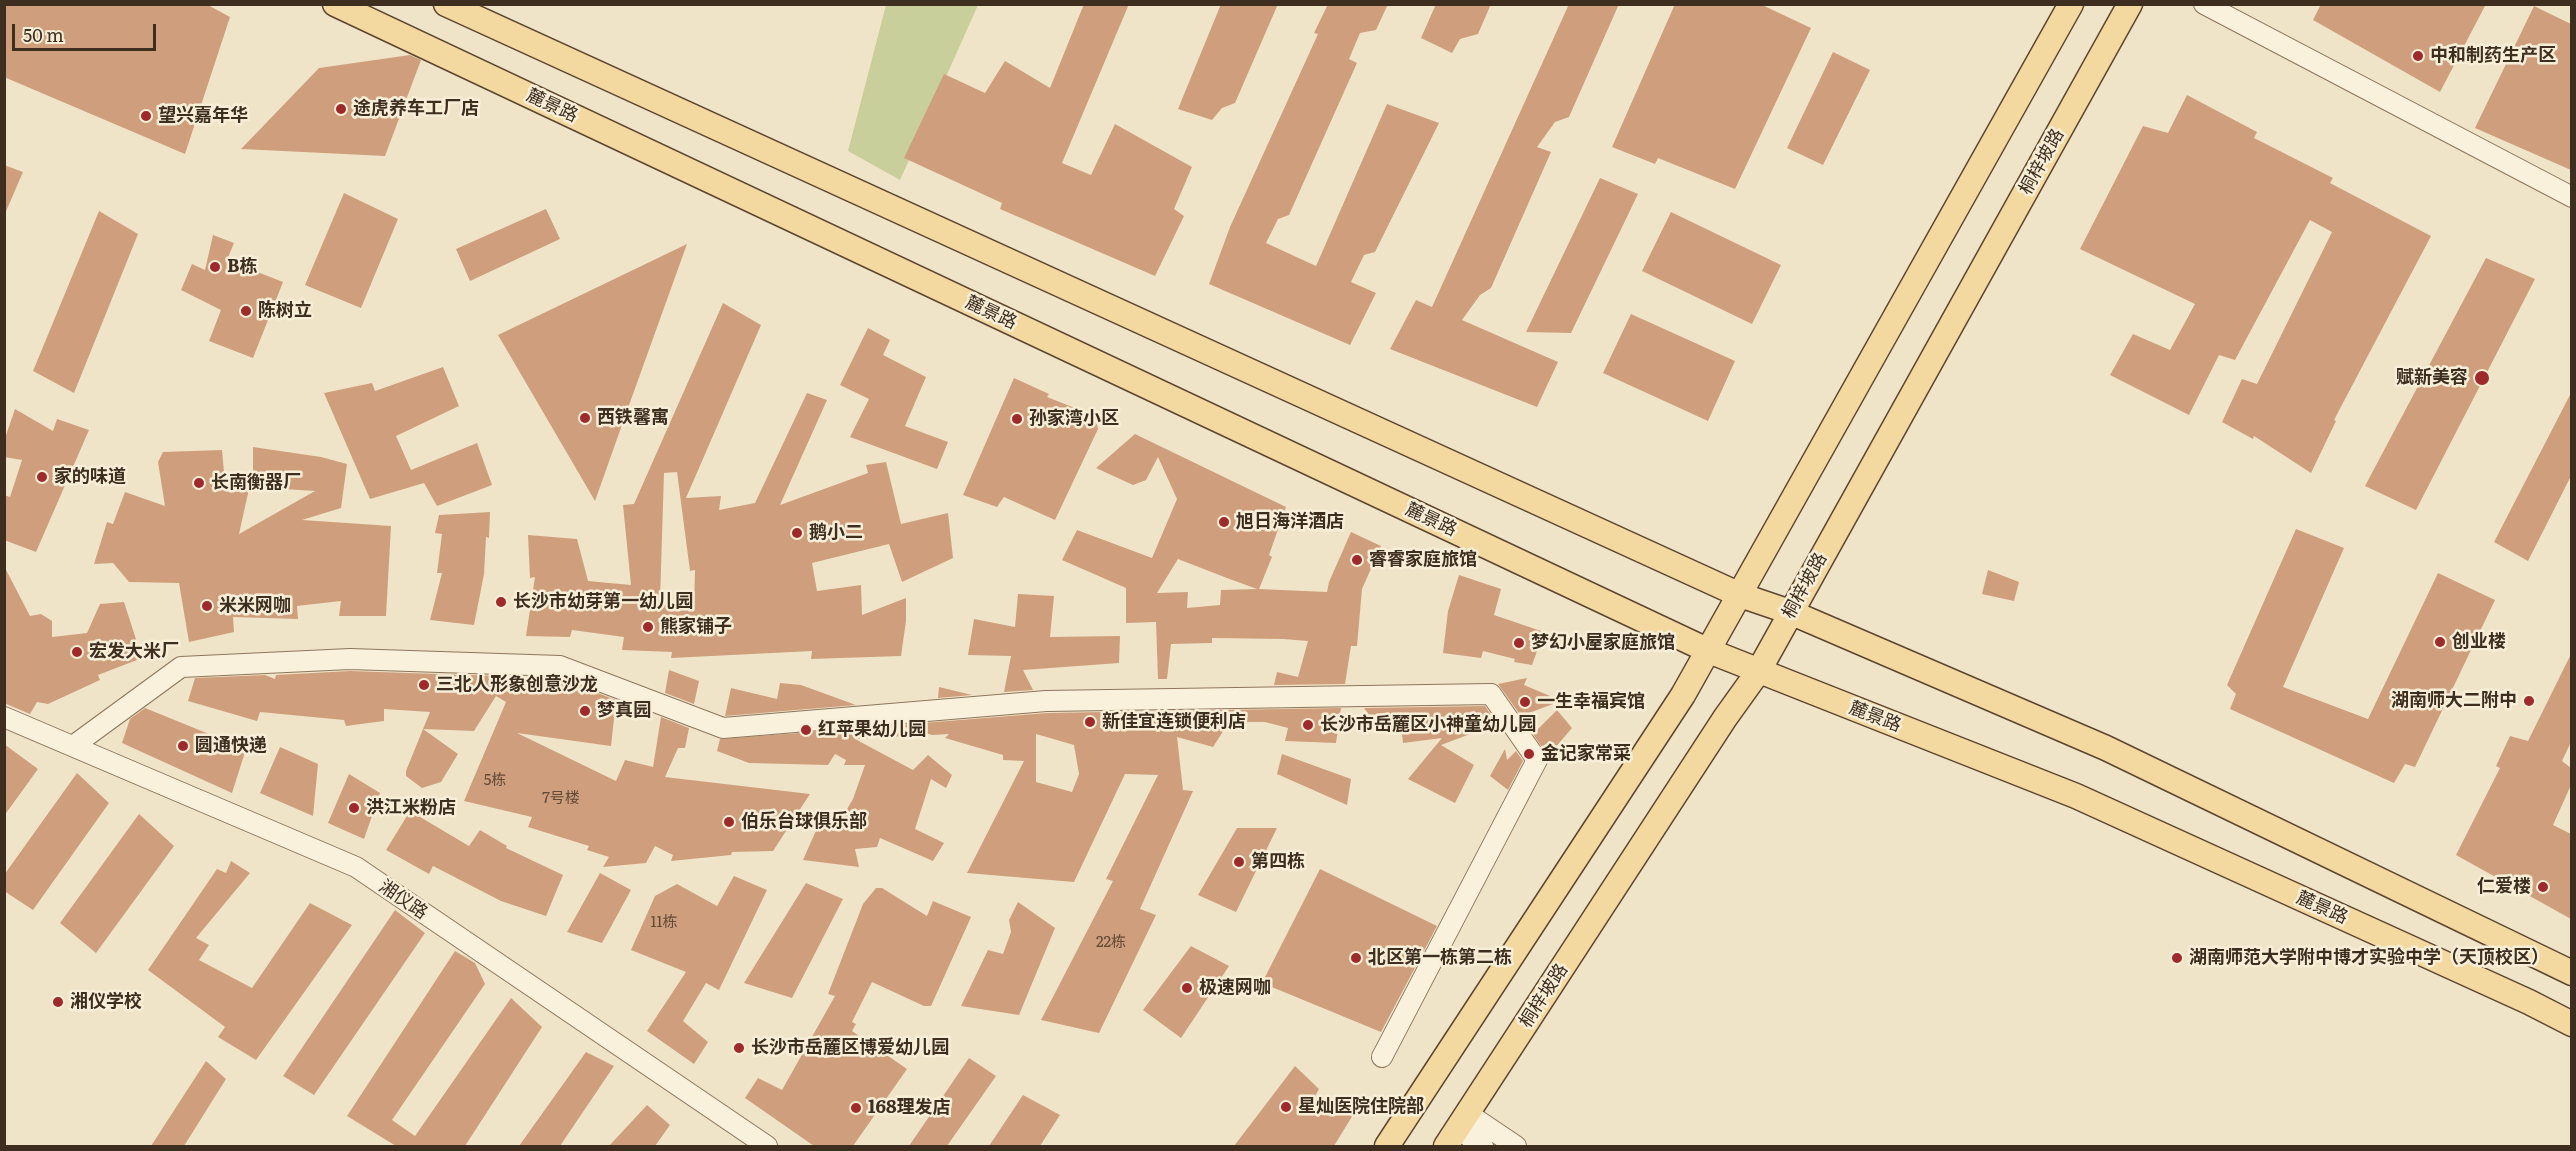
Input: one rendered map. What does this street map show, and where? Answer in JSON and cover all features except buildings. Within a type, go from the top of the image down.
[{"type":"main road","name":"麓景路","points":[[335,4],[1709,651],[2076,796],[2518,997],[2571,1024]]},
{"type":"main road","points":[[446,4],[1740,595],[1790,612],[2106,748],[2571,973]]},
{"type":"main road","points":[[1387,1146],[1683,695],[2071,4]]},
{"type":"main road","name":"桐梓坡路","points":[[1457,1130],[1725,718],[1758,672],[2130,4]]},
{"type":"street","points":[[2204,4],[2571,197]]},
{"type":"street","points":[[73,746],[181,667],[350,659],[560,666],[723,728],[1046,700],[1491,694],[1537,760],[1382,1057]]},
{"type":"street","name":"湘仪路","points":[[4,717],[356,867],[767,1146]]},
{"type":"street","points":[[1457,1130],[1483,1146]]},
{"type":"street","points":[[1457,1130],[1516,1146]]},
{"type":"green space","points":[[886,5],[978,5],[900,180],[848,151]]},
{"type":"place","name":"中和制药生产区","points":[[2418,56]]},
{"type":"place","name":"途虎养车工厂店","points":[[341,109]]},
{"type":"place","name":"望兴嘉年华","points":[[146,116]]},
{"type":"place","name":"B栋","points":[[215,267]]},
{"type":"place","name":"陈树立","points":[[246,311]]},
{"type":"place","name":"赋新美容","points":[[2482,378]]},
{"type":"place","name":"西铁馨寓","points":[[585,418]]},
{"type":"place","name":"孙家湾小区","points":[[1017,419]]},
{"type":"place","name":"家的味道","points":[[42,477]]},
{"type":"place","name":"长南衡器厂","points":[[199,483]]},
{"type":"place","name":"旭日海洋酒店","points":[[1224,522]]},
{"type":"place","name":"鹅小二","points":[[797,533]]},
{"type":"place","name":"睿睿家庭旅馆","points":[[1357,560]]},
{"type":"place","name":"长沙市幼芽第一幼儿园","points":[[501,602]]},
{"type":"place","name":"米米网咖","points":[[207,606]]},
{"type":"place","name":"熊家铺子","points":[[648,627]]},
{"type":"place","name":"创业楼","points":[[2440,642]]},
{"type":"place","name":"梦幻小屋家庭旅馆","points":[[1519,643]]},
{"type":"place","name":"宏发大米厂","points":[[77,652]]},
{"type":"place","name":"三北人形象创意沙龙","points":[[424,685]]},
{"type":"place","name":"湖南师大二附中","points":[[2529,701]]},
{"type":"place","name":"一生幸福宾馆","points":[[1525,702]]},
{"type":"place","name":"梦真园","points":[[585,711]]},
{"type":"place","name":"新佳宜连锁便利店","points":[[1090,722]]},
{"type":"place","name":"长沙市岳麓区小神童幼儿园","points":[[1308,725]]},
{"type":"place","name":"红苹果幼儿园","points":[[806,730]]},
{"type":"place","name":"圆通快递","points":[[183,746]]},
{"type":"place","name":"金记家常菜","points":[[1529,754]]},
{"type":"place","name":"洪江米粉店","points":[[354,808]]},
{"type":"place","name":"伯乐台球俱乐部","points":[[729,822]]},
{"type":"place","name":"第四栋","points":[[1239,862]]},
{"type":"place","name":"仁爱楼","points":[[2543,887]]},
{"type":"place","name":"北区第一栋第二栋","points":[[1356,958]]},
{"type":"place","name":"湖南师范大学附中博才实验中学（天顶校区）","points":[[2177,958]]},
{"type":"place","name":"极速网咖","points":[[1187,988]]},
{"type":"place","name":"湘仪学校","points":[[58,1002]]},
{"type":"place","name":"长沙市岳麓区博爱幼儿园","points":[[739,1048]]},
{"type":"place","name":"星灿医院住院部","points":[[1286,1107]]},
{"type":"place","name":"168理发店","points":[[856,1108]]}]
